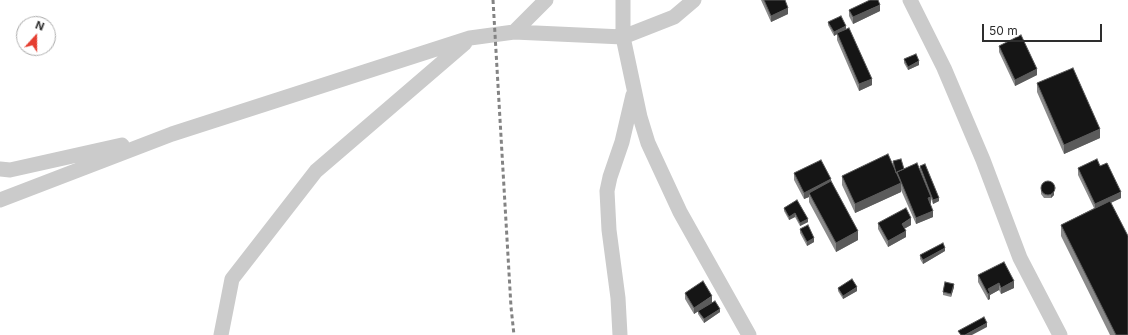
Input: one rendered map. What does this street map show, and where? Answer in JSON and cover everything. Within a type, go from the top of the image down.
[{"type":"street","points":[[514,32],[546,0]]},
{"type":"street","points":[[624,0],[623,37],[640,117],[648,143],[680,212],[748,335]]},
{"type":"street","points":[[0,200],[172,134],[470,38],[514,32],[623,37],[674,17],[694,0]]},
{"type":"street","points":[[910,0],[944,68],[983,160],[1020,258],[1060,335]]},
{"type":"street","points":[[221,335],[232,279],[316,171],[470,38]]},
{"type":"street","points":[[620,335],[618,298],[609,230],[607,191],[610,177],[622,142],[634,89]]},
{"type":"street","points":[[0,169],[10,170],[172,134]]},
{"type":"building","points":[[764,0],[785,0],[788,8],[771,16]]},
{"type":"building","points":[[870,0],[878,0],[880,5],[853,17],[849,10]]},
{"type":"building","points":[[841,16],[846,26],[834,32],[828,22]]},
{"type":"building","points":[[849,28],[872,79],[859,84],[837,33]]},
{"type":"building","points":[[1021,35],[1037,69],[1015,80],[999,46]]},
{"type":"building","points":[[916,54],[919,61],[908,67],[904,59]]},
{"type":"building","points":[[1073,68],[1100,129],[1064,145],[1037,83]]},
{"type":"building","points":[[888,154],[901,183],[855,204],[842,176]]},
{"type":"building","points":[[901,159],[904,169],[896,173],[893,161]]},
{"type":"building","points":[[1097,159],[1100,166],[1107,163],[1121,192],[1095,204],[1078,168]]},
{"type":"building","points":[[821,160],[831,179],[804,193],[794,173]]},
{"type":"building","points":[[917,163],[931,197],[928,198],[933,211],[916,218],[897,172]]},
{"type":"building","points":[[925,164],[939,198],[933,200],[920,166]]},
{"type":"building","points":[[831,181],[858,231],[836,243],[809,193]]},
{"type":"building","points":[[1048,181],[1053,183],[1055,188],[1053,193],[1048,195],[1043,193],[1041,188],[1043,183]]},
{"type":"building","points":[[797,200],[808,219],[800,223],[795,213],[789,217],[784,208]]},
{"type":"building","points":[[1110,201],[1128,236],[1128,335],[1116,335],[1061,225]]},
{"type":"building","points":[[906,208],[911,218],[902,224],[906,231],[888,241],[878,223]]},
{"type":"building","points":[[808,225],[814,238],[807,242],[800,229]]},
{"type":"building","points":[[943,243],[945,248],[923,260],[920,255]]},
{"type":"building","points":[[1004,262],[1014,281],[1001,288],[999,283],[988,289],[990,293],[988,294],[978,275]]},
{"type":"building","points":[[852,279],[857,287],[843,296],[838,288]]},
{"type":"building","points":[[703,281],[712,296],[694,308],[685,293]]},
{"type":"building","points":[[945,282],[954,284],[951,294],[943,292]]},
{"type":"building","points":[[715,301],[720,309],[704,319],[698,311]]},
{"type":"building","points":[[984,317],[987,323],[965,335],[961,335],[958,331]]},
{"type":"railway","points":[[493,0],[511,307],[514,335]]}]
